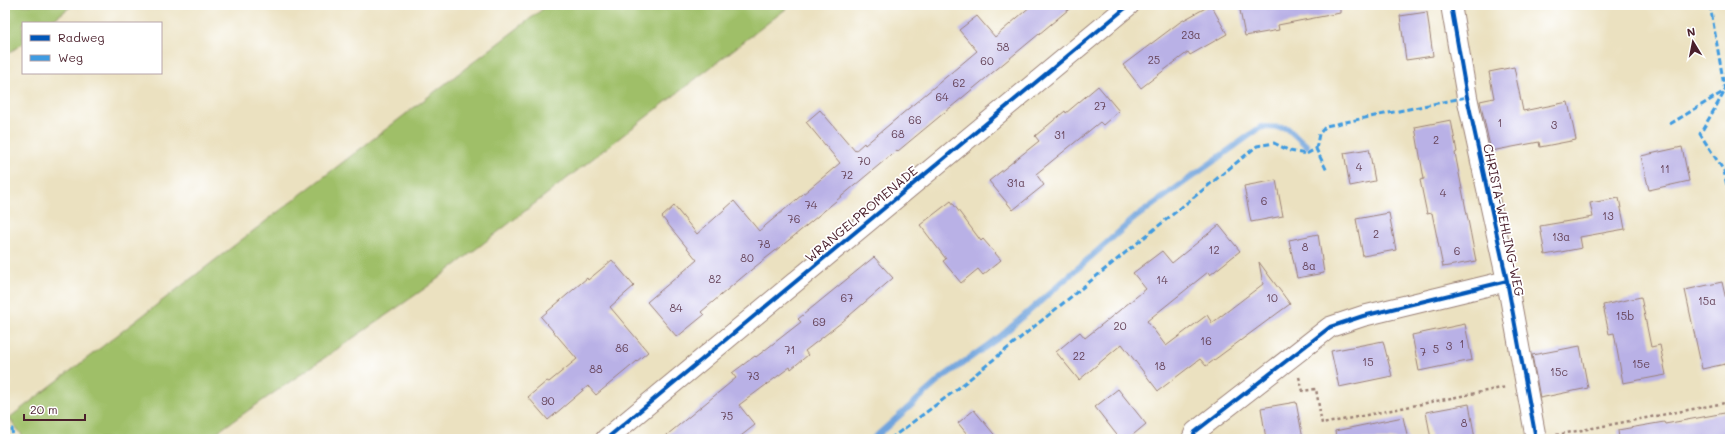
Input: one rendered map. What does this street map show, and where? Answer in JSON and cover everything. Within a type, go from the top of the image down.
[{"type":"street","name":"WRANGELPROMENADE","points":[[606,439],[1129,5]]},
{"type":"street","name":"CHRISTA-WEHLING-WEG","points":[[1451,5],[1467,97],[1507,281],[1526,383],[1545,438]]},
{"type":"street","points":[[1192,439],[1195,432],[1330,327],[1363,316],[1507,281]]},
{"type":"path","points":[[1294,354],[1303,391],[1316,389],[1322,424],[1526,383]]},
{"type":"path","points":[[1545,438],[1730,402]]},
{"type":"green space","points":[[5,5],[73,5],[50,22],[22,22],[22,44],[5,56]]},
{"type":"green space","points":[[548,5],[791,5],[427,287],[207,439],[25,439],[9,418]]},
{"type":"building","points":[[1032,5],[1074,5],[898,151],[897,150],[746,274],[701,312],[704,315],[677,337],[647,302],[697,260],[662,217],[674,206],[697,234],[734,201],[759,231],[840,163],[806,122],[820,110],[855,151],[864,143],[865,145],[977,51],[959,30],[977,16],[995,37]]},
{"type":"building","points":[[1211,5],[1227,34],[1190,55],[1188,52],[1141,88],[1123,65],[1180,22]]},
{"type":"building","points":[[1239,5],[1340,5],[1340,13],[1278,25],[1279,30],[1245,36]]},
{"type":"building","points":[[1427,12],[1433,56],[1406,60],[1400,16]]},
{"type":"building","points":[[1514,67],[1523,111],[1568,102],[1576,140],[1540,147],[1539,142],[1491,151],[1480,101],[1494,98],[1489,72]]},
{"type":"building","points":[[1098,86],[1119,111],[1103,125],[1100,122],[1036,174],[1044,185],[1013,210],[989,181],[1039,141],[1035,136],[1065,111],[1066,113]]},
{"type":"building","points":[[1451,120],[1457,152],[1455,153],[1476,261],[1443,267],[1432,213],[1427,214],[1420,180],[1424,179],[1415,127]]},
{"type":"building","points":[[1682,147],[1689,181],[1649,190],[1641,156]]},
{"type":"building","points":[[1369,149],[1375,181],[1350,186],[1344,153]]},
{"type":"building","points":[[1276,180],[1283,216],[1251,222],[1244,186]]},
{"type":"building","points":[[1619,198],[1625,229],[1580,237],[1582,248],[1545,255],[1540,226],[1593,217],[1590,203]]},
{"type":"building","points":[[951,201],[981,241],[983,239],[1001,260],[983,275],[978,269],[961,283],[943,261],[946,259],[920,225]]},
{"type":"building","points":[[1389,213],[1396,250],[1363,256],[1356,219]]},
{"type":"building","points":[[1219,225],[1240,251],[1210,275],[1208,272],[1147,321],[1166,346],[1207,315],[1212,323],[1263,284],[1259,262],[1290,304],[1206,366],[1200,359],[1158,391],[1122,344],[1079,380],[1056,352],[1080,332],[1085,338],[1146,289],[1133,273],[1162,251],[1172,263]]},
{"type":"building","points":[[1318,234],[1324,273],[1297,278],[1289,240]]},
{"type":"building","points":[[874,257],[893,278],[842,322],[805,351],[808,355],[791,369],[790,367],[739,405],[755,425],[737,439],[662,439],[736,378],[732,373],[755,356],[756,357],[801,322],[798,319]]},
{"type":"building","points":[[612,260],[634,286],[610,307],[648,352],[596,395],[588,386],[548,420],[528,397],[577,359],[541,317],[587,278],[588,280]]},
{"type":"building","points":[[1722,282],[1730,317],[1730,363],[1702,369],[1685,290]]},
{"type":"building","points":[[1641,297],[1651,347],[1660,345],[1666,375],[1623,383],[1614,333],[1609,334],[1603,305]]},
{"type":"building","points":[[1465,324],[1472,360],[1419,371],[1412,335]]},
{"type":"building","points":[[1383,341],[1392,376],[1339,387],[1331,351]]},
{"type":"building","points":[[1580,346],[1588,388],[1540,398],[1532,355]]},
{"type":"building","points":[[1118,389],[1146,424],[1128,439],[1120,439],[1095,407]]},
{"type":"building","points":[[1296,402],[1303,439],[1266,439],[1261,408]]},
{"type":"building","points":[[1469,404],[1475,439],[1431,439],[1426,412]]},
{"type":"building","points":[[974,410],[998,439],[971,439],[958,423]]},
{"type":"building","points":[[1730,412],[1730,439],[1619,439],[1618,430],[1664,422],[1665,424]]},
{"type":"building","points":[[1403,417],[1408,439],[1336,439],[1335,431]]},
{"type":"waterway","points":[[873,439],[943,377],[1001,336],[1136,217],[1261,127],[1287,128],[1307,146]]},
{"type":"marked path","points":[[1710,5],[1725,91],[1700,134],[1724,171],[1730,201]]},
{"type":"marked path","points":[[1670,124],[1723,92]]},
{"type":"marked path","points":[[1316,149],[1319,134],[1326,126],[1467,97]]},
{"type":"marked path","points":[[890,439],[956,390],[1257,146],[1274,143],[1290,151],[1306,154],[1316,149],[1327,171]]},
{"type":"marked path","points":[[5,422],[12,429],[13,439]]},
{"type":"cycle path","points":[[606,439],[1129,5]]},
{"type":"cycle path","points":[[1451,5],[1467,97],[1507,281],[1536,439]]},
{"type":"cycle path","points":[[1192,439],[1195,432],[1330,327],[1363,316],[1507,281]]}]
